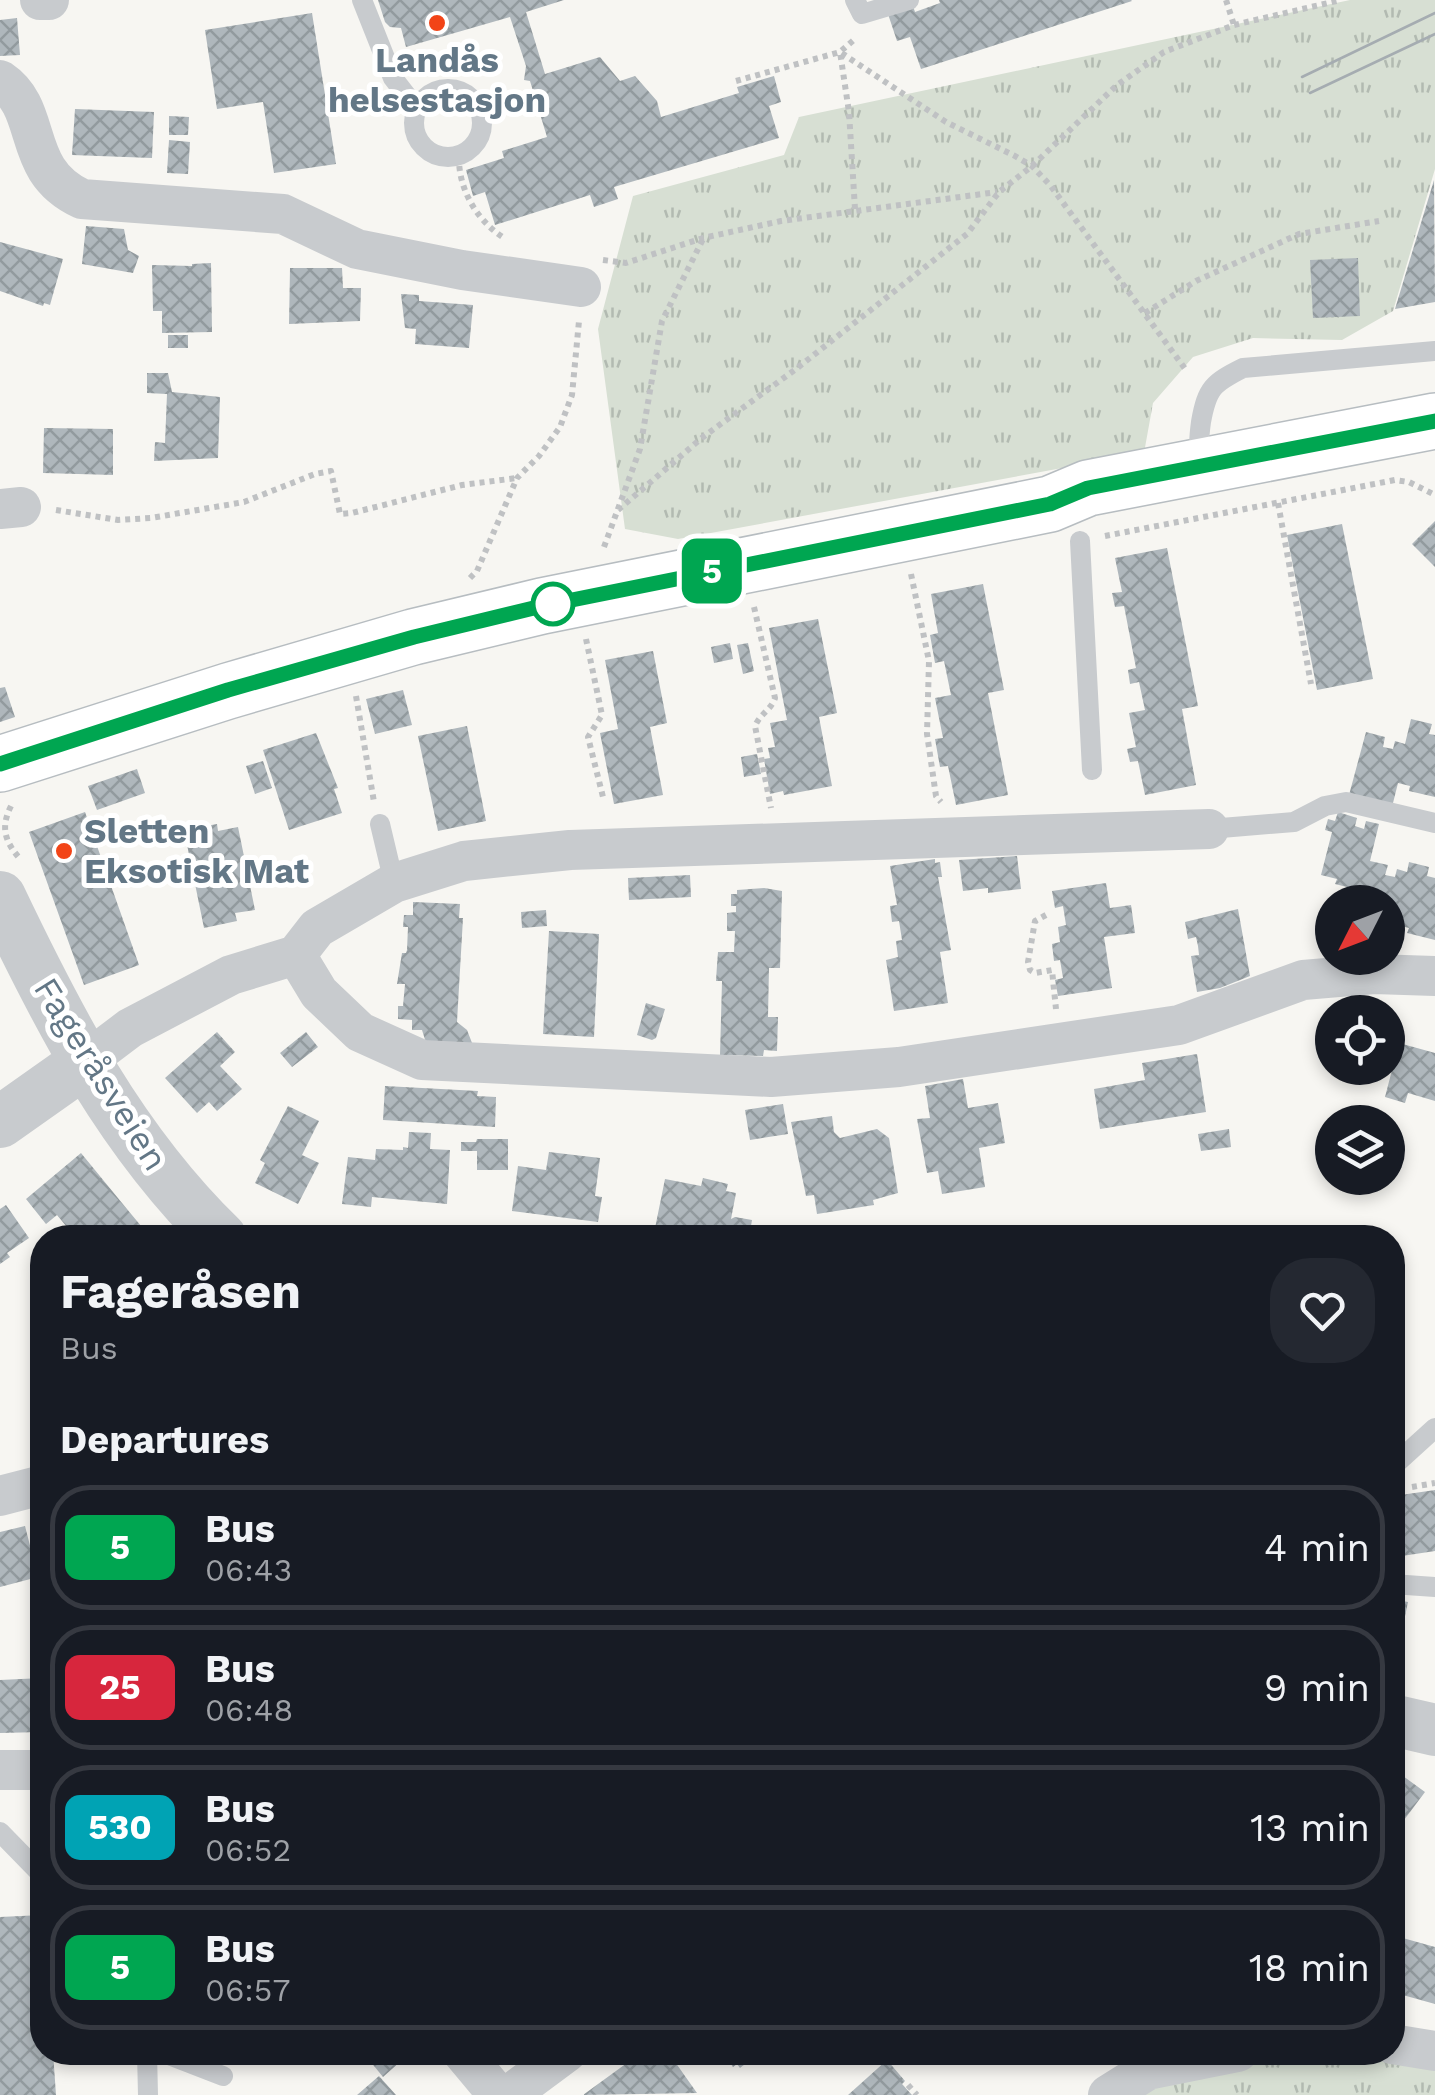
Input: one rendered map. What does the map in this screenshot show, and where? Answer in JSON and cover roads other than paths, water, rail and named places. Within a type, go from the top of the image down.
[{"type":"main road","points":[[1206,478],[1435,421]]},
{"type":"main road","points":[[0,764],[228,690],[414,637],[542,606],[1065,522],[1088,488],[1435,450]]},
{"type":"street","points":[[40,0],[49,0]]},
{"type":"street","points":[[0,80],[12,88],[21,104],[43,167],[65,192],[82,199],[283,214],[357,249],[462,270],[584,272]]},
{"type":"street","points":[[0,1122],[130,1028],[231,975],[296,956],[317,928],[394,882],[464,861],[570,850],[1209,829]]},
{"type":"street","name":"Fageråsveien","points":[[0,897],[55,1012],[85,1062],[136,1142],[209,1225]]},
{"type":"street","points":[[296,956],[319,993],[360,1032],[422,1060],[772,1077],[899,1067],[1179,1025],[1303,980],[1374,974],[1435,976]]},
{"type":"street","points":[[0,1496],[30,1488]]},
{"type":"street","points":[[1405,1723],[1435,1730]]},
{"type":"street","points":[[0,1770],[30,1770]]},
{"type":"street","points":[[1405,2046],[1435,2051]]},
{"type":"street","points":[[473,2065],[498,2095]]},
{"type":"street","points":[[508,2095],[549,2065]]},
{"type":"street","points":[[1108,2095],[1148,2070],[1173,2065]]},
{"type":"lane","points":[[362,0],[393,78],[416,109],[415,131],[426,150],[447,158],[459,156],[469,151],[482,133],[483,122],[475,100],[455,88],[432,92],[416,109]]},
{"type":"lane","points":[[859,7],[908,0]]},
{"type":"lane","points":[[1206,478],[1198,445],[1206,394],[1221,379],[1244,368],[1435,351]]},
{"type":"lane","points":[[1065,522],[1092,770]]},
{"type":"lane","points":[[1209,829],[1294,822],[1325,806],[1346,802],[1435,823]]},
{"type":"lane","points":[[380,824],[394,882]]},
{"type":"lane","points":[[1405,1455],[1435,1428]]},
{"type":"lane","points":[[1405,1585],[1435,1587]]},
{"type":"lane","points":[[0,1832],[30,1862]]},
{"type":"lane","points":[[147,2065],[148,2095]]},
{"type":"lane","points":[[195,2065],[223,2076]]},
{"type":"tram line","points":[[1302,77],[1435,13]]},
{"type":"tram line","points":[[1310,93],[1435,34]]},
{"type":"place","name":"Landås helsestasjon","points":[[437,23]]},
{"type":"place","name":"Sletten Eksotisk Mat","points":[[64,851]]}]
